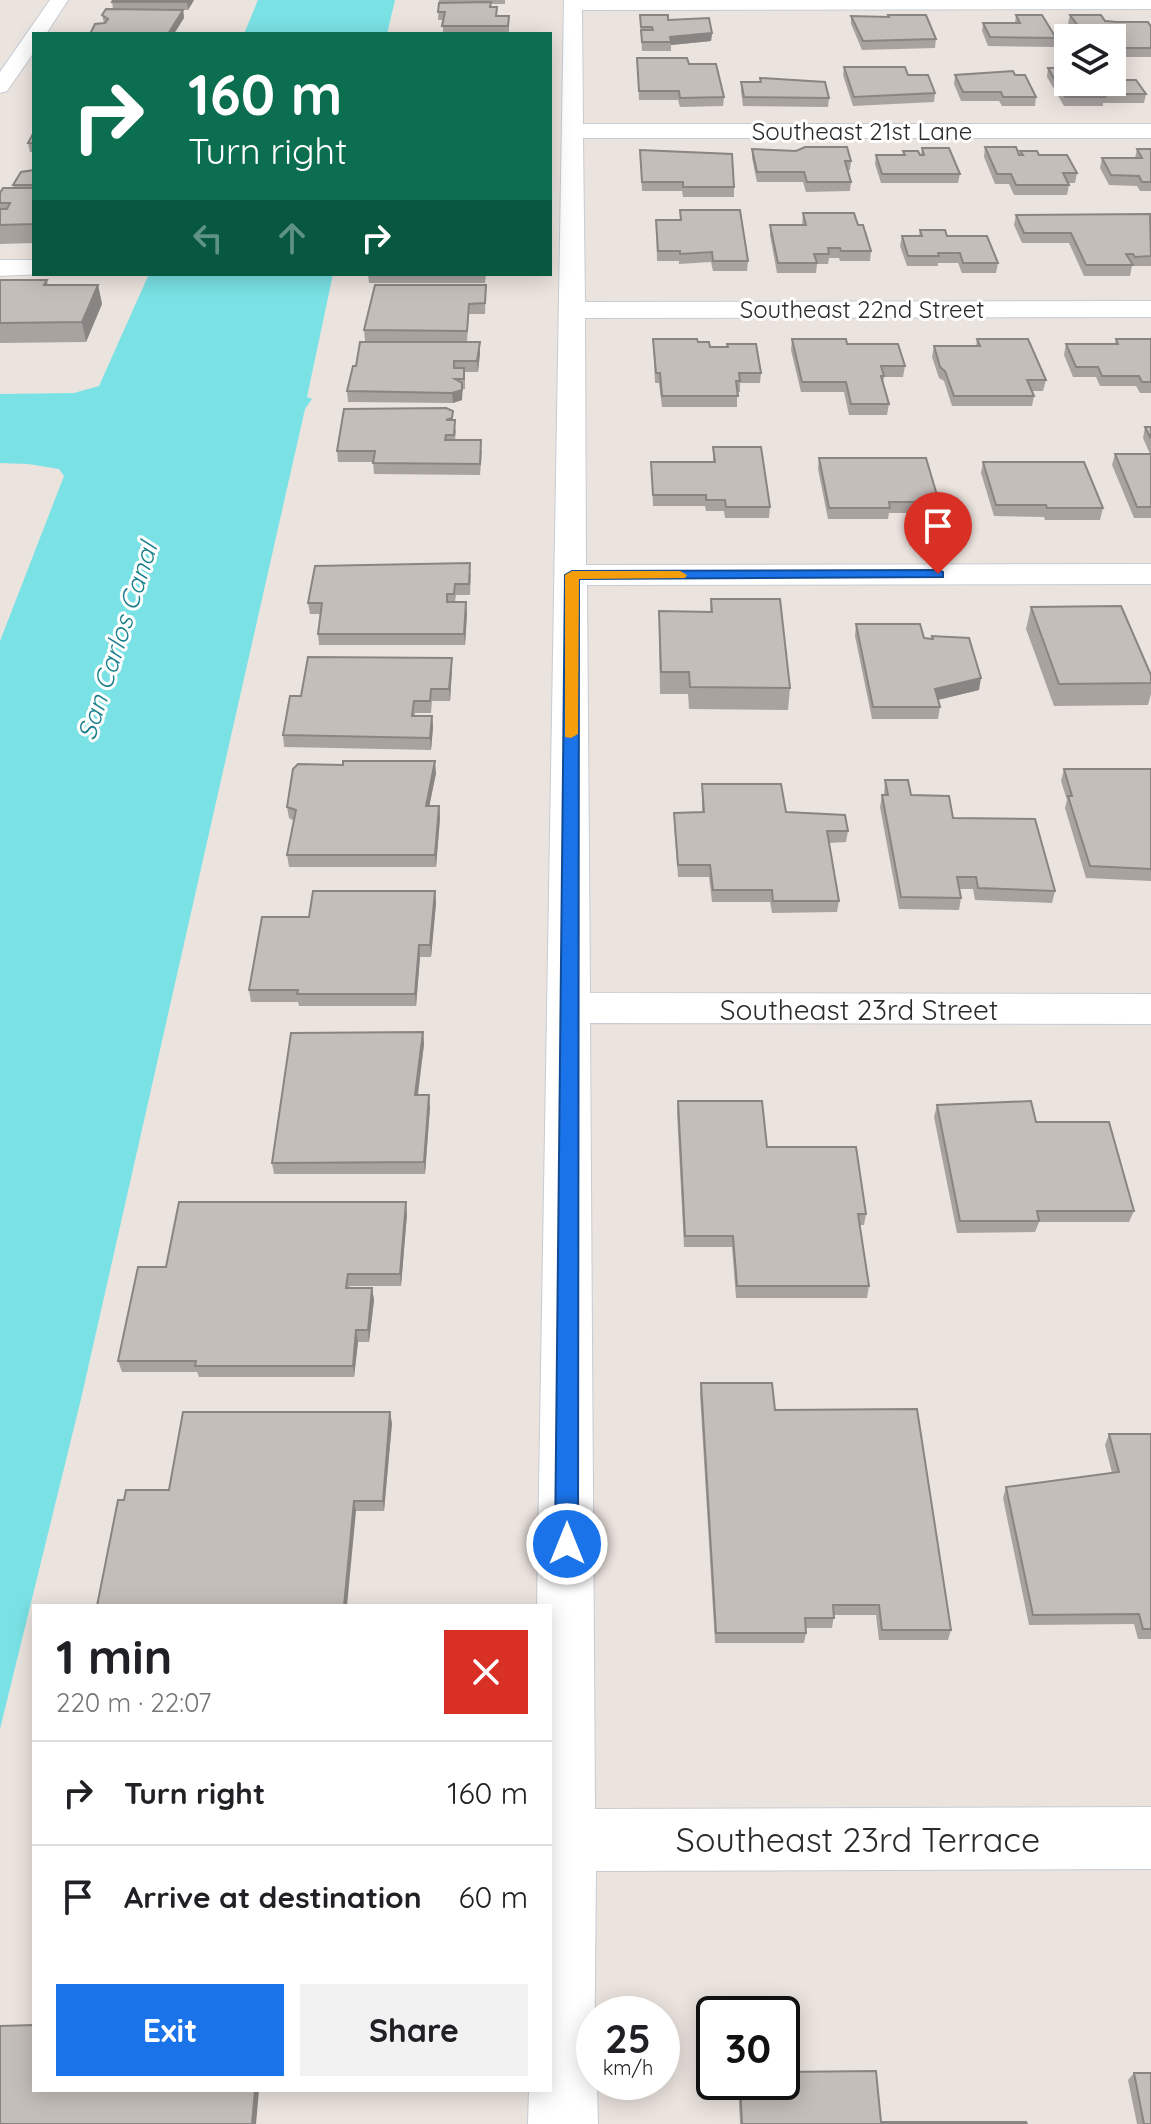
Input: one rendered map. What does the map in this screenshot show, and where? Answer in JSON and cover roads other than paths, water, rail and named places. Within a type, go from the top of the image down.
[{"type":"street","points":[[38,32],[59,0]]},
{"type":"street","points":[[563,2124],[573,2],[1151,3]]},
{"type":"street","points":[[0,87],[32,40]]},
{"type":"street","name":"Southeast 21st Lane","points":[[573,131],[1151,131]]},
{"type":"street","points":[[0,268],[32,268]]},
{"type":"street","name":"Southeast 22nd Street","points":[[573,310],[1151,309]]},
{"type":"street","points":[[572,575],[1151,574]]},
{"type":"street","name":"Southeast 23rd Street","points":[[568,1008],[1151,1009]]},
{"type":"street","name":"Southeast 23rd Terrace","points":[[565,1840],[1151,1838]]},
{"type":"water","points":[[258,0],[395,0],[387,32],[245,32]]},
{"type":"water","name":"San Carlos Canal","points":[[148,276],[333,276],[307,397],[312,399],[305,409],[81,1399],[0,1729],[0,641],[64,476],[59,469],[0,463],[0,394],[74,393],[99,386]]}]
